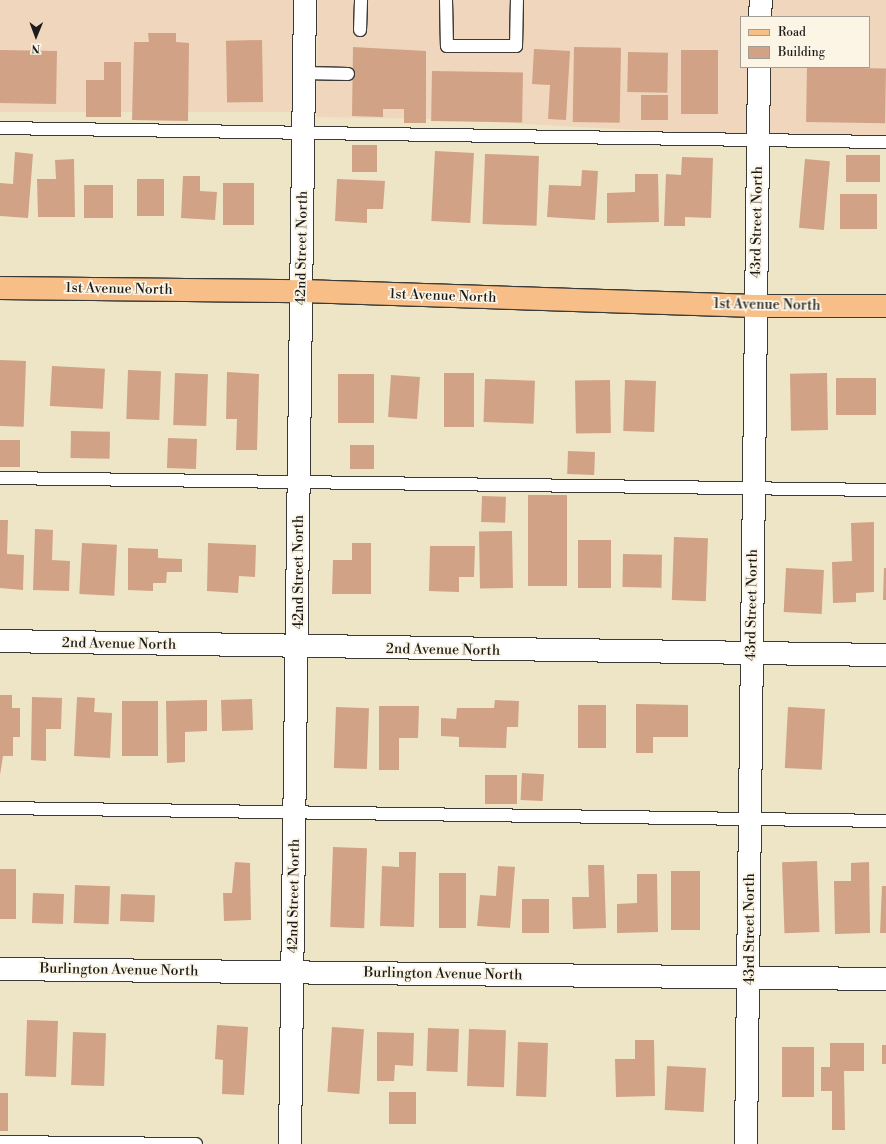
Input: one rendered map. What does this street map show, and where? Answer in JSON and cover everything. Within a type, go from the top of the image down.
[{"type":"main road","name":"1st Avenue North","points":[[0,288],[302,291],[756,306],[886,306]]},
{"type":"street","name":"42nd Street North","points":[[290,1144],[299,648],[305,0]]},
{"type":"street","points":[[760,0],[760,16]]},
{"type":"street","name":"43rd Street North","points":[[746,1144],[750,978],[751,654],[760,68]]},
{"type":"street","name":"2nd Avenue North","points":[[0,641],[299,648],[886,655]]},
{"type":"street","name":"Burlington Avenue North","points":[[0,969],[886,979]]},
{"type":"lane","points":[[360,30],[361,0]]},
{"type":"lane","points":[[446,0],[447,46],[516,46],[517,0]]},
{"type":"lane","points":[[305,73],[348,74]]},
{"type":"lane","points":[[0,128],[886,142]]},
{"type":"lane","points":[[0,478],[886,490]]},
{"type":"lane","points":[[0,808],[886,821]]},
{"type":"lane","points":[[0,1142],[196,1144]]},
{"type":"shaded area","points":[[0,0],[295,0],[295,112],[0,112]]},
{"type":"shaded area","points":[[318,0],[749,0],[749,16],[740,16],[740,68],[748,68],[747,136],[432,119],[316,117]]},
{"type":"shaded area","points":[[772,0],[886,0],[886,143],[770,137],[771,68],[870,68],[870,16],[772,16]]},
{"type":"building","points":[[148,33],[176,33],[176,42],[189,43],[188,121],[132,120],[134,42],[149,42]]},
{"type":"building","points":[[262,40],[263,102],[227,103],[226,41]]},
{"type":"building","points":[[353,47],[426,51],[426,123],[404,123],[404,109],[383,109],[383,117],[352,116]]},
{"type":"building","points":[[574,47],[621,48],[620,123],[573,122]]},
{"type":"building","points":[[534,49],[570,51],[566,120],[548,119],[550,85],[532,84]]},
{"type":"building","points":[[0,50],[57,51],[56,104],[0,103]]},
{"type":"building","points":[[681,50],[718,50],[718,114],[681,114]]},
{"type":"building","points":[[628,52],[668,53],[667,93],[627,92]]},
{"type":"building","points":[[104,62],[121,62],[121,117],[86,117],[86,80],[104,80]]},
{"type":"building","points":[[807,68],[886,68],[885,123],[806,122]]},
{"type":"building","points":[[432,71],[523,73],[522,123],[431,121]]},
{"type":"building","points":[[641,95],[668,95],[668,120],[641,120]]},
{"type":"building","points":[[352,145],[377,145],[377,172],[352,172]]},
{"type":"building","points":[[435,151],[474,153],[470,223],[431,221]]},
{"type":"building","points":[[15,152],[33,154],[28,218],[0,216],[0,183],[13,184]]},
{"type":"building","points":[[485,154],[539,156],[537,226],[483,224]]},
{"type":"building","points":[[846,155],[880,155],[880,182],[846,182]]},
{"type":"building","points":[[682,157],[713,158],[711,218],[685,217],[685,226],[664,226],[666,174],[681,175]]},
{"type":"building","points":[[74,159],[75,217],[38,217],[37,179],[56,179],[55,160]]},
{"type":"building","points":[[805,159],[830,161],[824,230],[799,228]]},
{"type":"building","points":[[582,170],[598,171],[595,220],[547,217],[549,185],[581,186]]},
{"type":"building","points":[[635,174],[658,174],[659,222],[607,223],[607,193],[635,192]]},
{"type":"building","points":[[183,176],[200,176],[200,191],[217,192],[215,220],[181,218]]},
{"type":"building","points":[[137,179],[164,179],[164,216],[137,216]]},
{"type":"building","points":[[337,179],[385,181],[383,209],[367,209],[367,223],[335,221]]},
{"type":"building","points":[[223,183],[254,183],[254,225],[223,225]]},
{"type":"building","points":[[84,185],[113,185],[113,218],[84,218]]},
{"type":"building","points":[[840,194],[877,194],[877,229],[840,229]]},
{"type":"building","points":[[0,360],[26,361],[24,427],[0,426]]},
{"type":"building","points":[[52,366],[105,369],[103,409],[50,406]]},
{"type":"building","points":[[128,370],[161,371],[159,420],[126,419]]},
{"type":"building","points":[[227,372],[259,374],[257,450],[236,450],[237,419],[226,419]]},
{"type":"building","points":[[175,373],[208,374],[206,426],[173,425]]},
{"type":"building","points":[[444,373],[474,373],[474,427],[444,427]]},
{"type":"building","points":[[827,373],[828,430],[791,431],[790,374]]},
{"type":"building","points":[[338,374],[374,374],[374,423],[338,423]]},
{"type":"building","points":[[391,375],[420,377],[417,419],[388,417]]},
{"type":"building","points":[[836,378],[876,378],[876,415],[836,415]]},
{"type":"building","points":[[485,379],[535,381],[533,424],[483,422]]},
{"type":"building","points":[[610,380],[611,433],[576,434],[575,381]]},
{"type":"building","points":[[625,380],[656,381],[654,432],[623,431]]},
{"type":"building","points":[[71,431],[110,432],[110,459],[71,458]]},
{"type":"building","points":[[168,438],[197,439],[196,469],[167,468]]},
{"type":"building","points":[[0,440],[20,440],[20,467],[0,467]]},
{"type":"building","points":[[350,445],[374,445],[374,469],[350,469]]},
{"type":"building","points":[[568,451],[595,452],[594,475],[567,474]]},
{"type":"building","points":[[528,495],[567,495],[567,586],[528,586]]},
{"type":"building","points":[[482,496],[506,497],[505,523],[481,522]]},
{"type":"building","points":[[0,520],[8,520],[7,554],[24,555],[23,590],[0,588]]},
{"type":"building","points":[[874,522],[874,592],[856,593],[856,602],[833,603],[832,562],[852,561],[851,523]]},
{"type":"building","points":[[35,529],[53,530],[52,560],[70,561],[69,591],[33,590]]},
{"type":"building","points":[[512,531],[513,588],[480,589],[479,532]]},
{"type":"building","points":[[674,537],[708,538],[706,601],[672,600]]},
{"type":"building","points":[[578,540],[611,540],[611,588],[578,588]]},
{"type":"building","points":[[82,543],[117,545],[114,596],[79,594]]},
{"type":"building","points":[[208,543],[256,545],[255,577],[239,576],[238,593],[207,591]]},
{"type":"building","points":[[352,543],[371,543],[371,594],[332,594],[333,560],[352,560]]},
{"type":"building","points":[[430,546],[475,546],[474,577],[459,577],[459,592],[429,591]]},
{"type":"building","points":[[128,548],[158,549],[158,558],[182,559],[182,572],[167,572],[166,583],[153,583],[153,591],[128,590]]},
{"type":"building","points":[[623,554],[662,555],[661,588],[622,587]]},
{"type":"building","points":[[786,568],[824,570],[822,614],[784,612]]},
{"type":"building","points":[[884,568],[886,568],[886,600],[883,600]]},
{"type":"building","points":[[0,695],[12,695],[12,708],[20,708],[20,737],[13,737],[13,756],[3,756],[0,775]]},
{"type":"building","points":[[32,697],[62,698],[61,729],[46,729],[46,761],[31,760]]},
{"type":"building","points":[[77,697],[95,698],[94,712],[112,713],[110,758],[74,756]]},
{"type":"building","points":[[252,699],[253,730],[222,731],[221,700]]},
{"type":"building","points":[[207,700],[207,731],[185,732],[185,762],[167,763],[166,701]]},
{"type":"building","points":[[495,700],[519,701],[518,727],[507,727],[506,748],[459,747],[459,737],[441,736],[441,718],[456,719],[457,708],[494,708]]},
{"type":"building","points":[[122,701],[158,701],[158,756],[122,756]]},
{"type":"building","points":[[636,704],[688,705],[688,737],[653,737],[653,753],[636,753]]},
{"type":"building","points":[[578,705],[606,705],[606,748],[578,748]]},
{"type":"building","points":[[379,706],[419,706],[418,738],[399,738],[399,770],[379,770]]},
{"type":"building","points":[[336,707],[369,708],[367,769],[334,768]]},
{"type":"building","points":[[788,707],[825,709],[822,770],[785,768]]},
{"type":"building","points":[[522,773],[544,774],[543,801],[521,800]]},
{"type":"building","points":[[485,775],[517,775],[517,804],[485,804]]},
{"type":"building","points":[[333,847],[367,848],[364,928],[330,927]]},
{"type":"building","points":[[399,852],[416,852],[414,927],[380,926],[382,866],[399,867]]},
{"type":"building","points":[[817,861],[819,932],[784,933],[782,862]]},
{"type":"building","points":[[235,862],[250,863],[251,920],[224,921],[223,893],[232,893]]},
{"type":"building","points":[[869,862],[870,933],[835,934],[834,881],[851,881],[851,863]]},
{"type":"building","points":[[588,865],[604,865],[606,928],[573,929],[572,897],[589,897]]},
{"type":"building","points":[[498,866],[515,867],[510,928],[477,926],[480,895],[496,896]]},
{"type":"building","points":[[0,869],[16,869],[16,919],[0,919]]},
{"type":"building","points":[[671,871],[700,871],[700,930],[671,930]]},
{"type":"building","points":[[439,873],[466,873],[466,928],[439,928]]},
{"type":"building","points":[[637,874],[657,874],[658,932],[617,933],[617,904],[637,903]]},
{"type":"building","points":[[75,885],[110,886],[109,924],[74,923]]},
{"type":"building","points":[[882,886],[886,886],[886,933],[880,933]]},
{"type":"building","points":[[33,893],[64,894],[63,924],[32,923]]},
{"type":"building","points":[[121,894],[155,895],[154,922],[120,921]]},
{"type":"building","points":[[522,899],[549,899],[549,933],[522,933]]},
{"type":"building","points":[[27,1020],[58,1021],[56,1077],[25,1076]]},
{"type":"building","points":[[217,1025],[248,1027],[244,1095],[222,1094],[223,1060],[215,1059]]},
{"type":"building","points":[[332,1027],[364,1029],[359,1094],[327,1092]]},
{"type":"building","points":[[428,1028],[459,1029],[457,1072],[426,1071]]},
{"type":"building","points":[[469,1029],[506,1030],[504,1087],[467,1086]]},
{"type":"building","points":[[73,1032],[106,1033],[104,1086],[71,1085]]},
{"type":"building","points":[[377,1032],[414,1033],[413,1066],[395,1065],[394,1081],[377,1081]]},
{"type":"building","points":[[635,1040],[654,1040],[655,1096],[616,1097],[615,1059],[635,1059]]},
{"type":"building","points":[[518,1042],[548,1043],[546,1097],[516,1096]]},
{"type":"building","points":[[830,1043],[864,1043],[864,1071],[844,1071],[845,1130],[832,1130],[832,1091],[821,1091],[821,1067],[830,1067]]},
{"type":"building","points":[[882,1045],[886,1045],[886,1064],[882,1064]]},
{"type":"building","points":[[782,1047],[814,1047],[814,1097],[782,1097]]},
{"type":"building","points":[[667,1066],[706,1068],[704,1112],[665,1110]]},
{"type":"building","points":[[389,1092],[416,1092],[416,1124],[389,1124]]},
{"type":"building","points":[[0,1093],[8,1093],[8,1131],[0,1131]]}]
